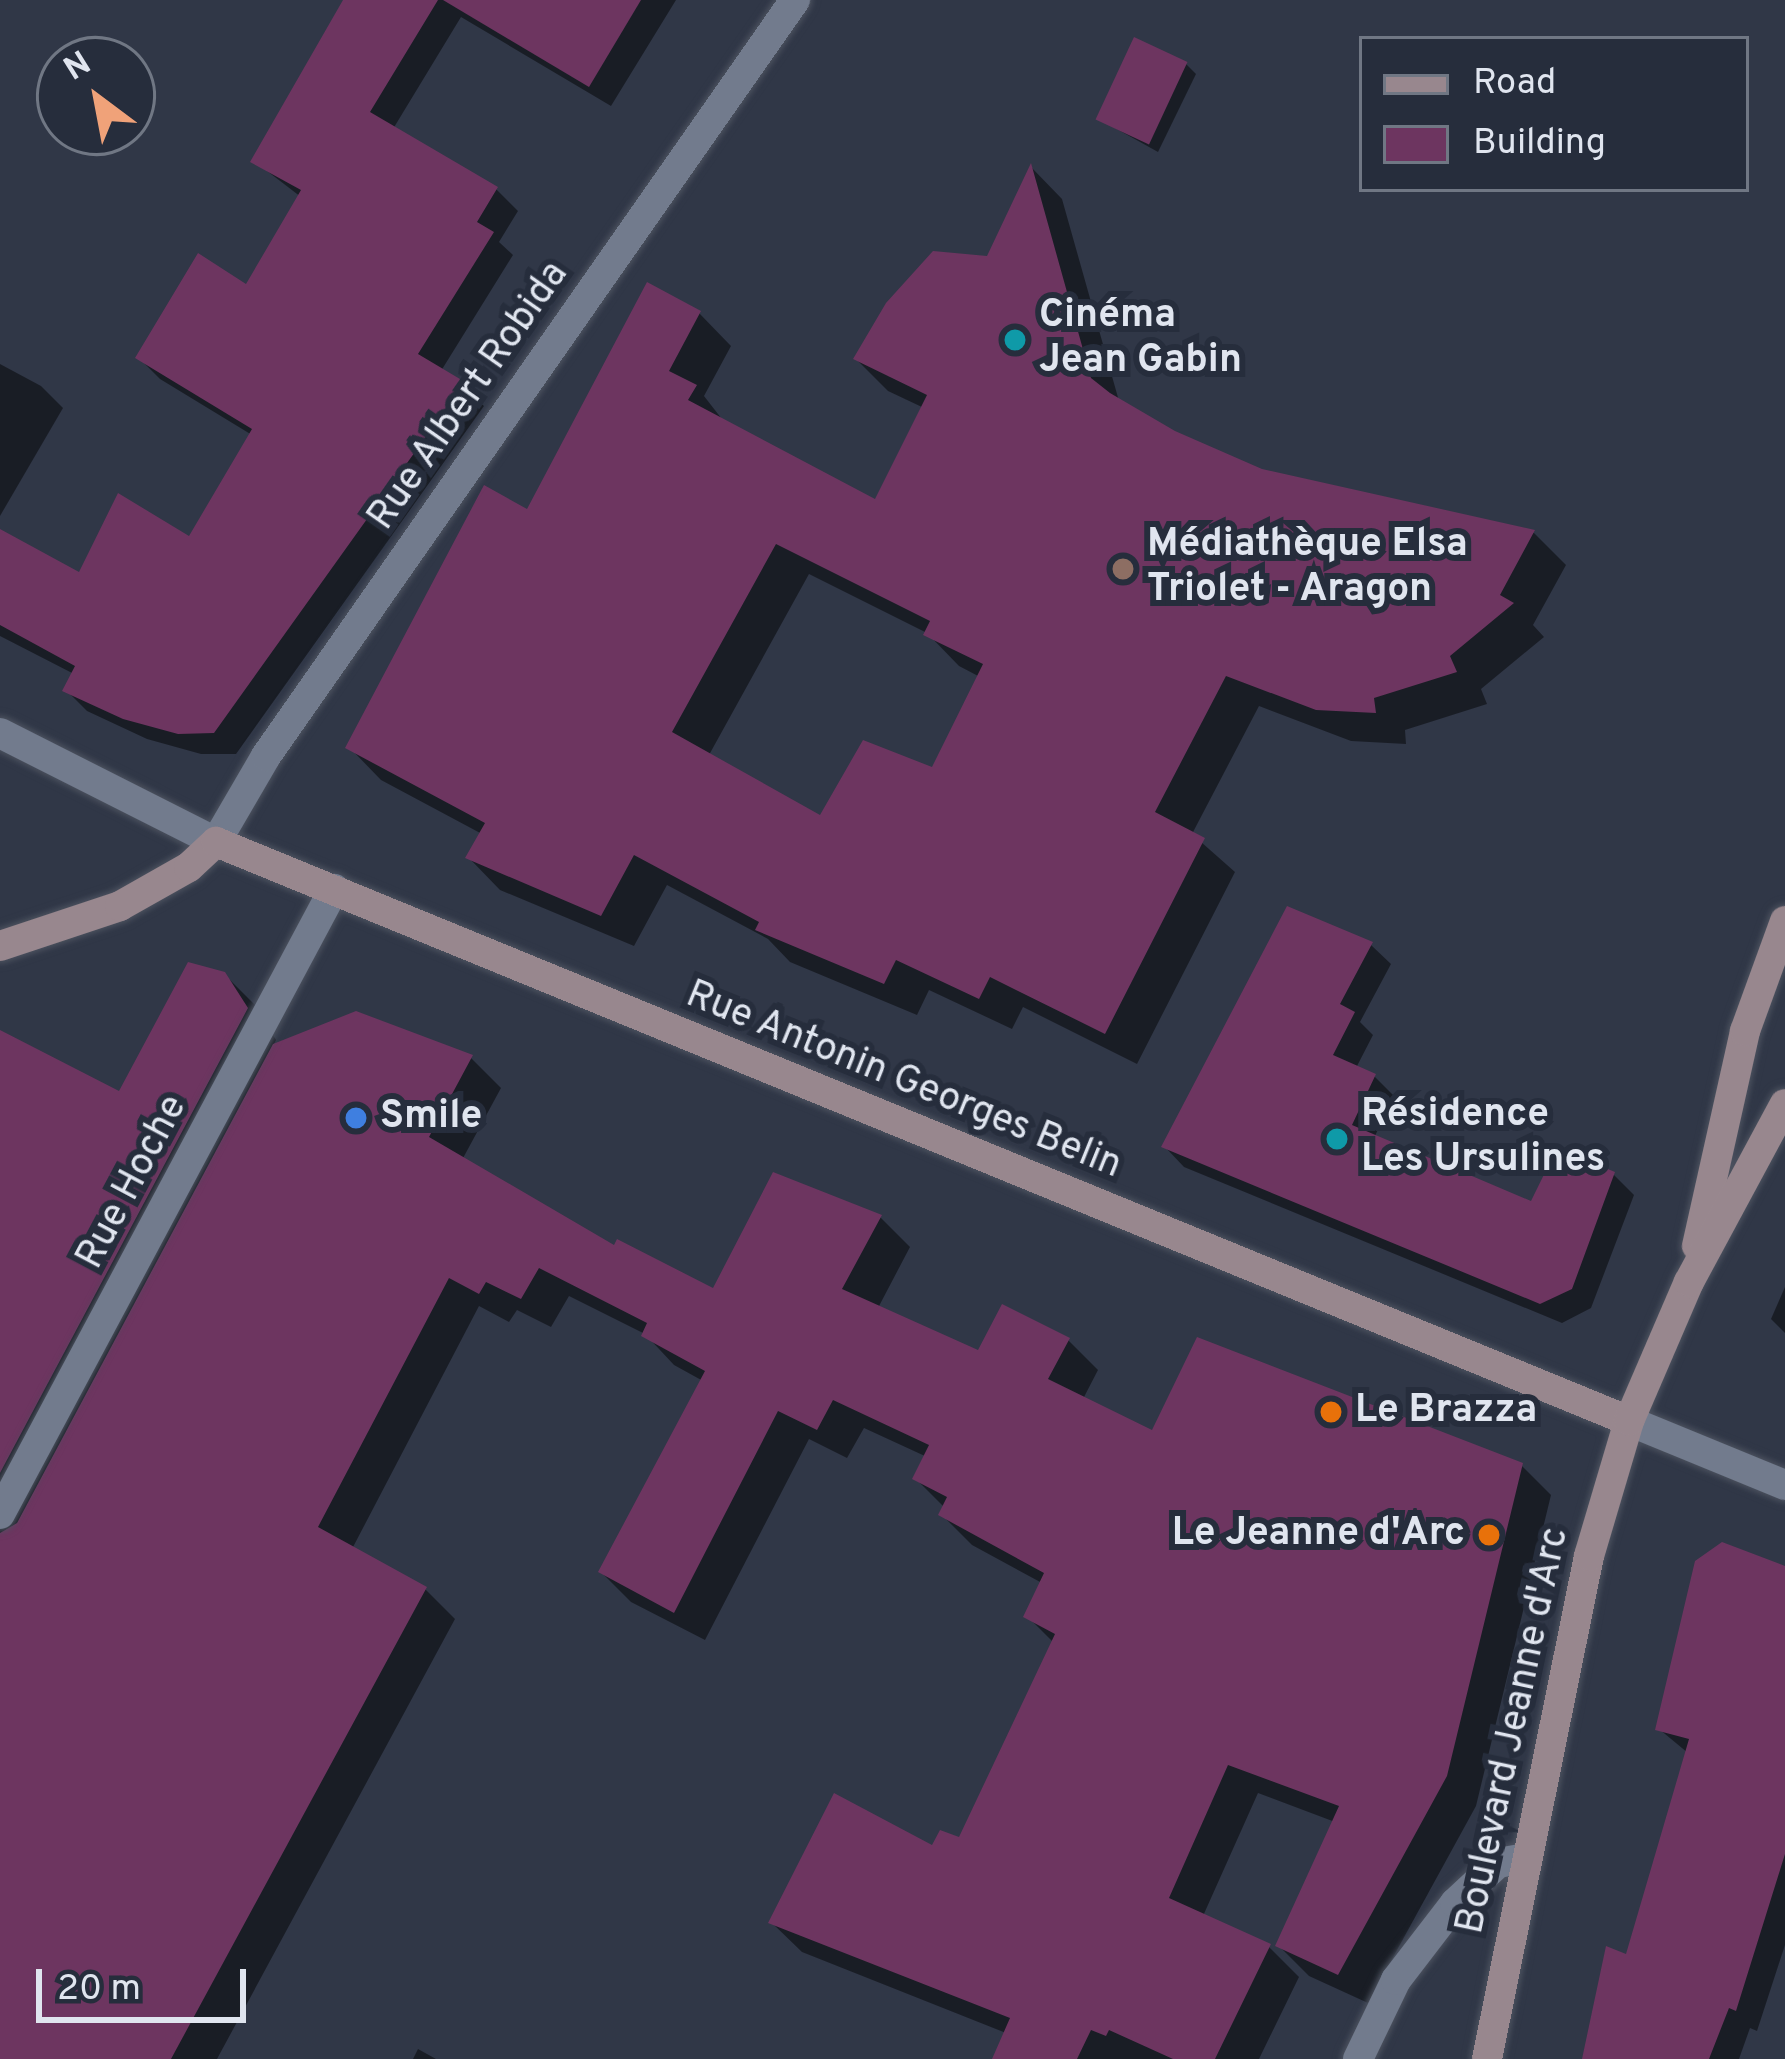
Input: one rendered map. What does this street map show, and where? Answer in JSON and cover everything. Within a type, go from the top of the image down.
[{"type":"main road","name":"Rue Antonin Georges Belin","points":[[216,842],[1629,1421]]},
{"type":"main road","points":[[0,946],[120,907],[189,867],[216,842]]},
{"type":"main road","points":[[1689,1282],[1745,1030],[1785,921]]},
{"type":"main road","points":[[1689,1282],[1785,1104]]},
{"type":"main road","name":"Boulevard Jeanne d'Arc","points":[[1487,2059],[1589,1556],[1629,1421],[1689,1282]]},
{"type":"street","name":"Rue Albert Robida","points":[[216,842],[266,756],[795,0]]},
{"type":"street","points":[[0,733],[216,842]]},
{"type":"street","name":"Rue Hoche","points":[[0,1514],[334,889]]},
{"type":"street","name":"Rue Antonin Georges Belin","points":[[1629,1421],[1785,1485]]},
{"type":"street","points":[[1358,2059],[1396,1980],[1455,1903],[1498,1862],[1526,1858]]},
{"type":"building","points":[[343,0],[438,0],[370,112],[498,187],[477,222],[494,232],[418,354],[465,382],[214,733],[178,734],[123,719],[62,691],[75,666],[0,625],[0,529],[79,572],[118,493],[189,536],[252,429],[135,358],[198,253],[246,284],[301,190],[250,162]]},
{"type":"building","points":[[443,0],[641,0],[589,87]]},
{"type":"building","points":[[1134,37],[1187,62],[1149,144],[1096,119]]},
{"type":"building","points":[[1031,163],[1091,378],[1110,393],[1175,431],[1262,469],[1535,530],[1500,595],[1514,603],[1450,656],[1457,672],[1374,698],[1376,713],[1316,710],[1226,676],[1155,812],[1205,838],[1105,1034],[990,977],[979,999],[896,960],[884,984],[755,930],[759,922],[634,855],[601,916],[465,858],[485,823],[345,748],[484,485],[527,509],[647,282],[701,311],[669,371],[697,385],[688,400],[875,499],[927,395],[853,359],[886,303],[933,251],[987,256]],"holes":[[[776,544],[930,621],[923,635],[983,664],[932,767],[863,740],[820,815],[672,732]]]},
{"type":"building","points":[[1287,906],[1373,942],[1340,1004],[1355,1012],[1333,1055],[1376,1074],[1352,1125],[1531,1201],[1557,1148],[1615,1172],[1572,1289],[1540,1304],[1161,1147]]},
{"type":"building","points":[[188,962],[225,972],[248,1008],[0,1473],[0,1030],[119,1091]]},
{"type":"building","points":[[356,1011],[473,1055],[429,1137],[614,1245],[617,1239],[713,1288],[773,1172],[882,1215],[842,1289],[978,1350],[1002,1304],[1070,1338],[1048,1379],[1152,1430],[1197,1337],[1523,1463],[1447,1776],[1338,1975],[1275,1946],[1339,1806],[1228,1765],[1169,1898],[1271,1944],[1215,2059],[1173,2059],[1109,2030],[1106,2036],[1091,2030],[1077,2059],[992,2059],[1010,2018],[768,1923],[834,1793],[932,1845],[940,1830],[959,1837],[1055,1634],[1023,1617],[1044,1573],[938,1515],[947,1497],[912,1479],[929,1445],[833,1400],[817,1430],[778,1411],[674,1613],[598,1572],[705,1371],[641,1336],[647,1323],[539,1268],[521,1299],[486,1282],[479,1294],[449,1278],[318,1527],[427,1587],[171,2059],[0,2059],[0,1533],[17,1523],[273,1044]]},
{"type":"building","points":[[1722,1542],[1785,1566],[1785,1854],[1736,2011],[1729,2008],[1709,2059],[1582,2059],[1606,1946],[1626,1954],[1689,1739],[1655,1730],[1695,1561]]},
{"type":"place","name":"Cinéma Jean Gabin","points":[[1015,340]]},
{"type":"place","name":"Médiathèque Elsa Triolet - Aragon","points":[[1123,569]]},
{"type":"place","name":"Smile","points":[[356,1118]]},
{"type":"place","name":"Résidence Les Ursulines","points":[[1337,1139]]},
{"type":"place","name":"Le Brazza","points":[[1331,1412]]},
{"type":"place","name":"Le Jeanne d'Arc","points":[[1489,1535]]}]
